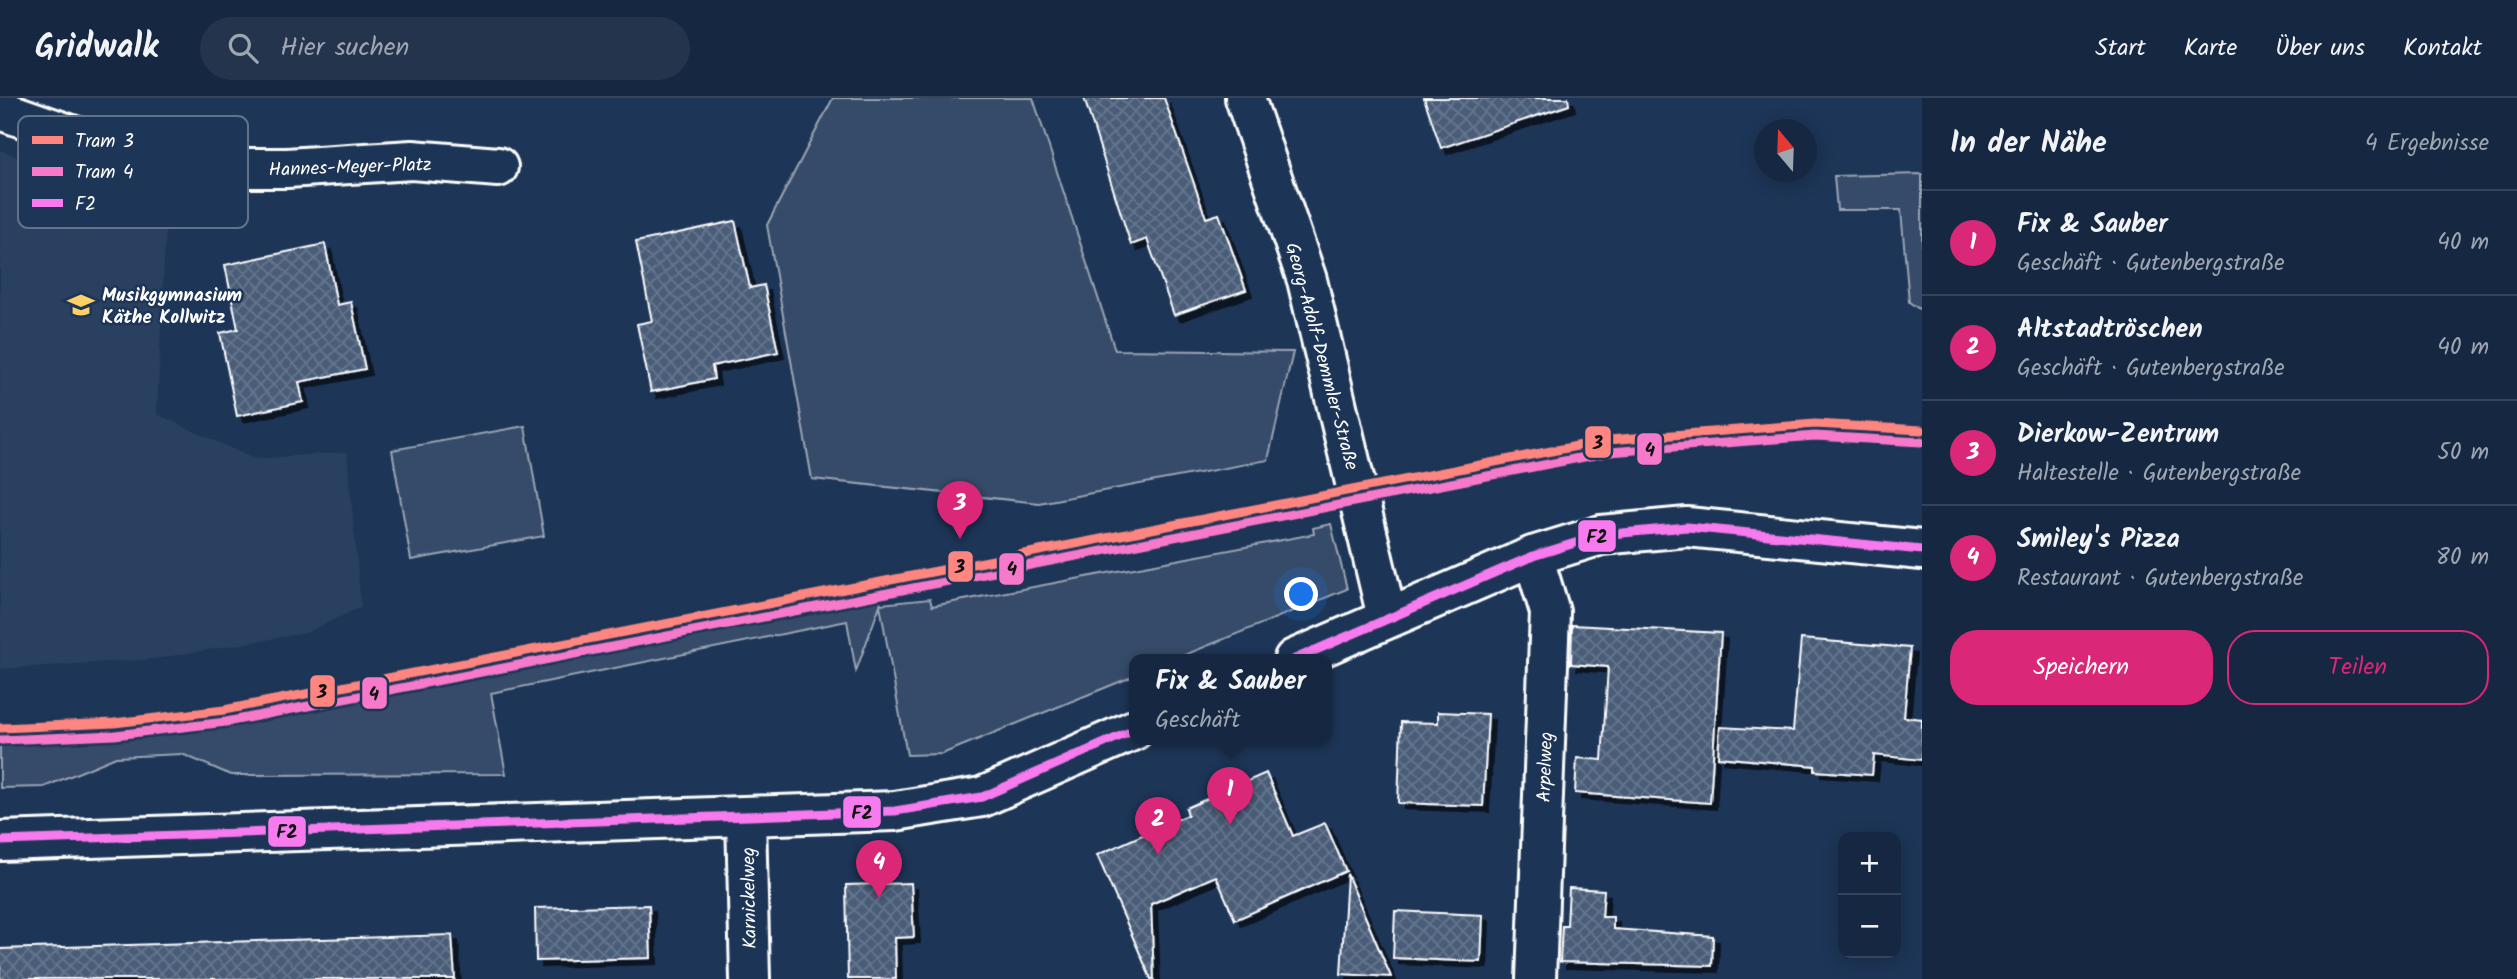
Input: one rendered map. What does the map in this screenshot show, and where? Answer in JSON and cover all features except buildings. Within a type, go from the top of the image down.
[{"type":"street","name":"Georg-Adolf-Demmler-Straße","points":[[1245,98],[1307,280],[1387,617]]},
{"type":"street","name":"Hannes-Meyer-Platz","points":[[0,110],[18,116]]},
{"type":"street","name":"Hannes-Meyer-Platz","points":[[248,168],[412,160],[498,167]]},
{"type":"street","points":[[1305,654],[1534,556],[1601,535],[1687,527],[1922,550]]},
{"type":"street","name":"Arpelweg","points":[[1534,556],[1550,612],[1536,979]]},
{"type":"street","points":[[0,841],[895,811],[954,804],[982,797],[1129,732]]},
{"type":"street","name":"Karnickelweg","points":[[746,817],[750,979]]},
{"type":"shaded area","points":[[833,98],[1033,98],[1115,350],[1293,352],[1268,460],[1039,503],[812,479],[767,225]]},
{"type":"shaded area","name":"Musikgymnasium Käthe Kollwitz","points":[[0,150],[18,158],[18,228],[166,228],[157,414],[254,459],[347,452],[361,607],[306,633],[154,659],[0,669]]},
{"type":"shaded area","points":[[1922,174],[1922,311],[1909,302],[1901,210],[1837,210],[1834,176]]},
{"type":"shaded area","points":[[525,426],[544,536],[411,560],[392,450]]},
{"type":"shaded area","points":[[1331,524],[1347,589],[1187,654],[1129,654],[1129,678],[942,754],[907,755],[880,605],[856,671],[847,621],[491,693],[506,774],[231,775],[182,754],[116,757],[44,787],[0,788],[0,728],[114,723],[224,710],[876,584],[881,604],[930,599],[932,606],[1314,534],[1313,528]]},
{"type":"tram line","name":"3","points":[[0,728],[114,723],[224,710],[1608,440],[1815,424],[1922,430]]},
{"type":"tram line","name":"4","points":[[1,740],[115,735],[226,722],[1610,452],[1815,436],[1921,442]]},
{"type":"transit line","name":"F2","points":[[1307,654],[1533,556],[1601,535],[1687,527],[1922,550]]},
{"type":"transit line","name":"F2","points":[[0,841],[895,811],[982,797],[1129,732]]},
{"type":"place","name":"Musikgymnasium Käthe Kollwitz","points":[[81,305]]},
{"type":"place","name":"Dierkow-Zentrum","points":[[960,539]]},
{"type":"place","name":"Fix & Sauber","points":[[1230,825]]},
{"type":"place","name":"Altstadtröschen","points":[[1158,855]]},
{"type":"place","name":"Smiley's Pizza","points":[[879,898]]}]
